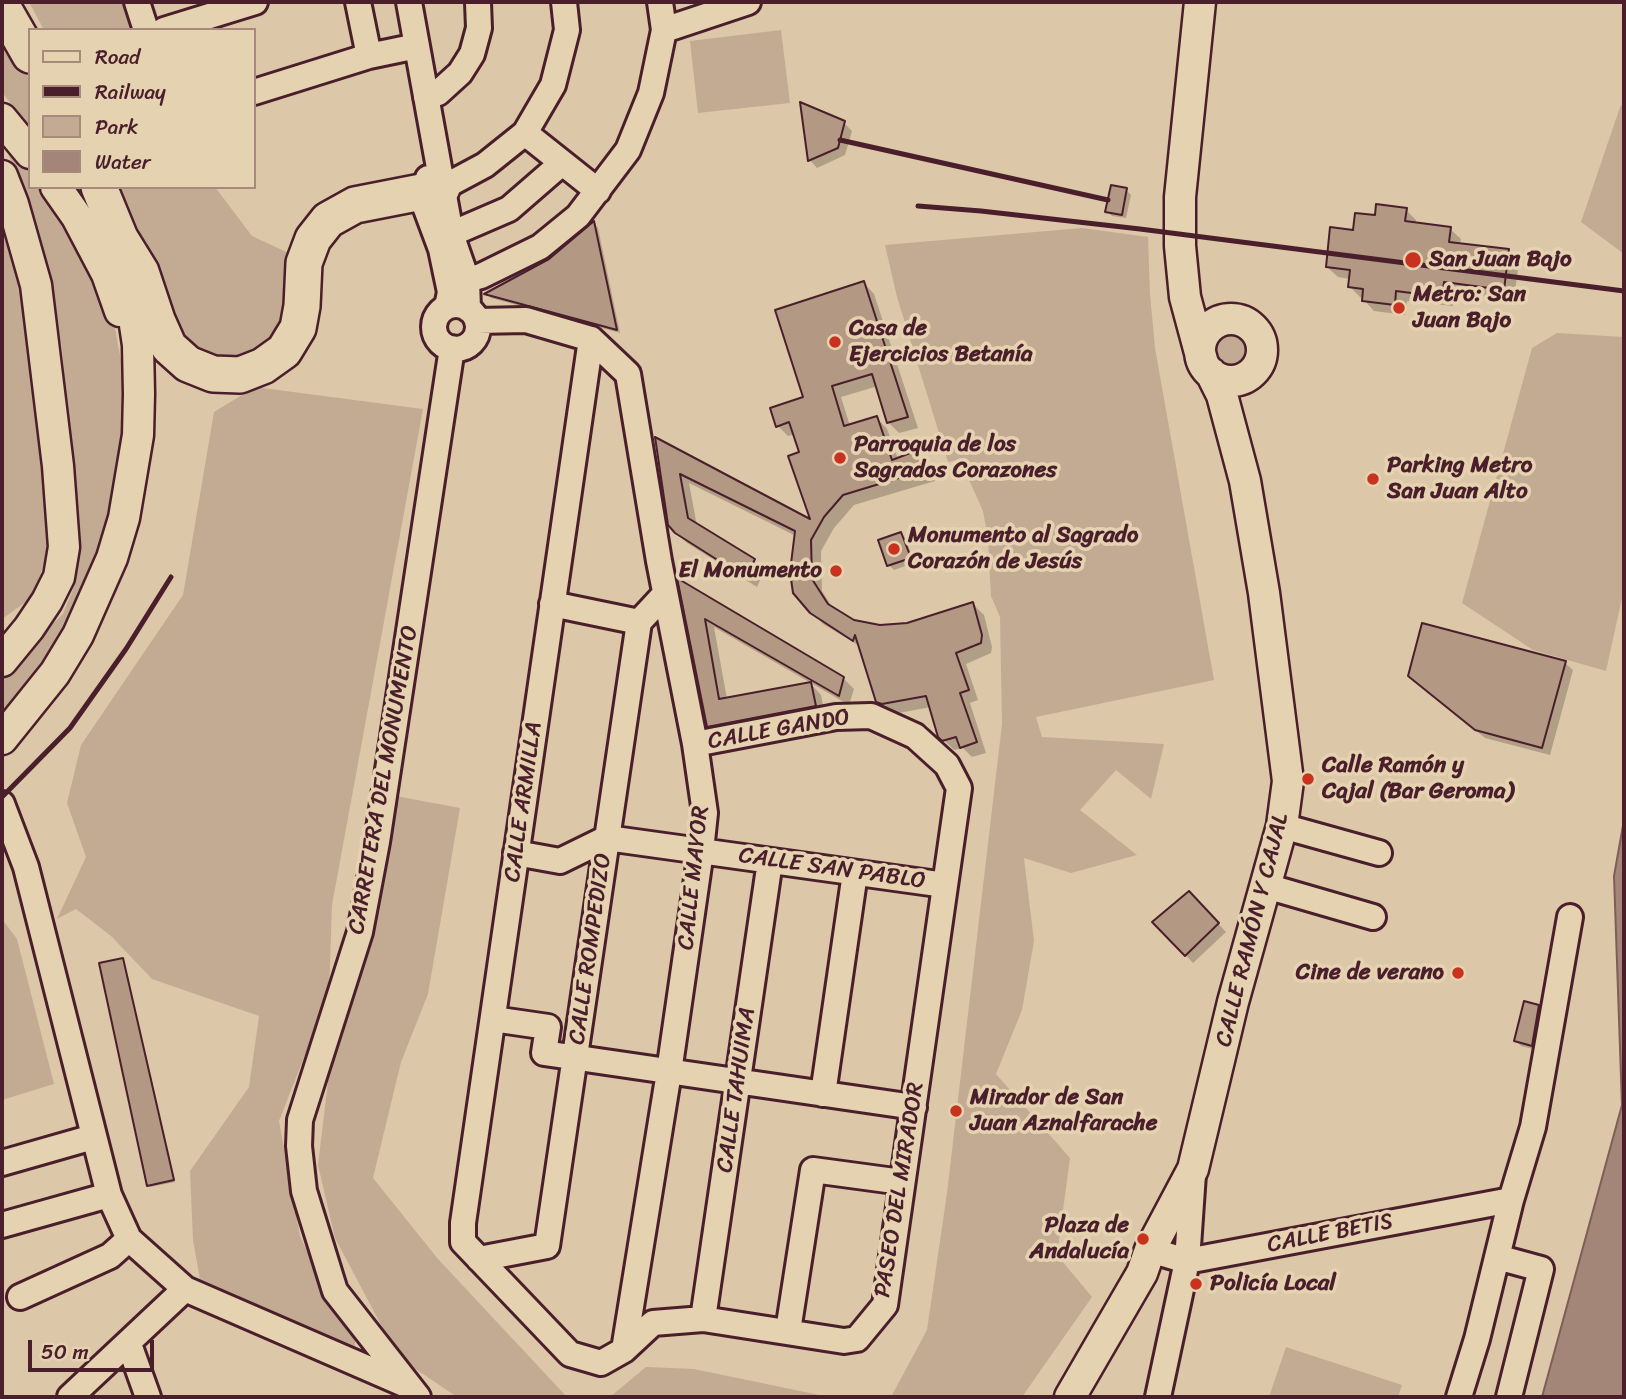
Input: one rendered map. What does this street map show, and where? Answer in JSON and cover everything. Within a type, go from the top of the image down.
[{"type":"highway","points":[[2,6],[28,52]]},
{"type":"highway","points":[[100,189],[120,238],[141,272],[169,347],[188,365],[213,374],[240,375],[263,366],[284,351],[298,328],[304,263],[313,239],[328,220],[355,205],[434,189]]},
{"type":"main road","name":"CALLE RAMÓN Y CAJAL","points":[[1200,2],[1180,197],[1180,246],[1185,297],[1206,366],[1222,395],[1245,481]]},
{"type":"main road","points":[[2,119],[28,151]]},
{"type":"main road","points":[[2,176],[13,204],[36,285],[58,466],[64,547],[59,577],[15,632],[2,661]]},
{"type":"main road","points":[[57,189],[107,274],[122,317],[138,345]]},
{"type":"main road","points":[[2,739],[55,673],[78,635],[112,558],[127,504],[138,435],[138,345],[131,290],[120,238]]},
{"type":"main road","points":[[1180,246],[1196,286],[1209,304],[1228,319]]},
{"type":"main road","points":[[1228,319],[1248,323],[1258,334],[1262,349],[1261,359],[1248,376],[1229,380],[1206,366],[1201,342],[1205,333],[1219,321],[1228,319]]},
{"type":"main road","name":"CALLE RAMÓN Y CAJAL","points":[[1193,1170],[1233,1002],[1282,826],[1288,781],[1264,593],[1245,481],[1239,409],[1243,387],[1255,369]]},
{"type":"main road","points":[[1070,1397],[1142,1273],[1150,1250],[1193,1170]]},
{"type":"street","points":[[136,2],[145,28]]},
{"type":"street","points":[[170,28],[255,2]]},
{"type":"street","points":[[358,2],[369,56]]},
{"type":"street","points":[[409,2],[433,139],[434,189],[467,280],[464,312]]},
{"type":"street","points":[[564,2],[567,30],[553,85],[525,133],[485,165],[434,189],[425,206],[441,249],[450,292],[464,312],[478,329],[475,338],[461,348],[452,348],[442,344],[436,335],[434,324],[438,314],[464,312],[526,320],[591,340]]},
{"type":"street","points":[[467,280],[481,276],[540,247],[578,216],[628,150],[651,93],[664,30],[660,2]]},
{"type":"street","points":[[664,30],[748,2]]},
{"type":"street","points":[[426,97],[439,93],[460,73],[471,54],[479,28],[478,4]]},
{"type":"street","points":[[256,91],[369,56],[417,46]]},
{"type":"street","points":[[525,133],[598,191]]},
{"type":"street","points":[[451,234],[509,209],[562,163]]},
{"type":"street","name":"CALLE MAYOR","points":[[591,340],[628,374],[705,813],[669,1072],[624,1350]]},
{"type":"street","name":"CALLE ARMILLA","points":[[591,340],[463,1223],[463,1242],[570,1354],[601,1363],[624,1350]]},
{"type":"street","name":"CARRETERA DEL MONUMENTO","points":[[413,1392],[335,1292],[304,1191],[299,1146],[300,1120],[360,932],[452,348]]},
{"type":"street","points":[[552,604],[639,622],[665,594]]},
{"type":"street","name":"CALLE ROMPEDIZO","points":[[479,1259],[547,1246],[639,622]]},
{"type":"street","name":"CALLE GANDO","points":[[695,744],[836,717],[871,716],[915,736],[947,765],[959,788]]},
{"type":"street","name":"PASEO DEL MIRADOR","points":[[624,1350],[653,1323],[703,1319],[844,1340],[857,1339],[885,1305],[959,788]]},
{"type":"street","points":[[2,804],[26,867],[108,1195],[129,1239],[185,1289],[358,1364],[413,1392]]},
{"type":"street","points":[[1282,826],[1379,853]]},
{"type":"street","points":[[516,853],[560,861],[607,838]]},
{"type":"street","name":"CALLE SAN PABLO","points":[[607,838],[945,886]]},
{"type":"street","name":"CALLE TAHUIMA","points":[[703,1319],[770,861]]},
{"type":"street","points":[[823,1094],[855,873]]},
{"type":"street","points":[[1266,886],[1373,917]]},
{"type":"street","points":[[1459,1397],[1477,1339],[1532,1126],[1570,917]]},
{"type":"street","points":[[492,1019],[548,1027],[544,1053],[914,1107]]},
{"type":"street","points":[[2,1163],[93,1137]]},
{"type":"street","points":[[788,1331],[813,1170],[902,1182]]},
{"type":"street","points":[[1158,1397],[1187,1261],[1193,1170]]},
{"type":"street","points":[[2,1225],[108,1195]]},
{"type":"street","name":"CALLE BETIS","points":[[1150,1250],[1187,1261],[1511,1200]]},
{"type":"street","points":[[20,1297],[110,1256],[129,1239]]},
{"type":"street","points":[[1507,1260],[1541,1269],[1509,1397]]},
{"type":"street","points":[[70,1397],[185,1289]]},
{"type":"street","points":[[358,1364],[365,1355],[365,1331]]},
{"type":"street","points":[[129,1344],[148,1397]]},
{"type":"green space","points":[[29,2],[126,2],[134,28],[43,28]]},
{"type":"green space","points":[[781,30],[790,103],[698,113],[690,41]]},
{"type":"green space","points":[[2,31],[28,76],[28,125],[2,92]]},
{"type":"green space","points":[[1624,102],[1624,254],[1581,222]]},
{"type":"green space","points":[[2,131],[28,165],[28,189],[46,189],[57,203],[113,318],[125,382],[126,431],[106,538],[73,618],[38,675],[2,718],[4,674],[63,614],[74,587],[78,547],[62,348],[43,253],[25,192],[2,140]]},
{"type":"green space","points":[[121,189],[217,189],[252,236],[297,257],[286,336],[233,366],[195,353],[172,328],[150,262]]},
{"type":"green space","points":[[1082,228],[1148,237],[1155,348],[1214,680],[1036,717],[1042,737],[1164,744],[1151,799],[1116,770],[1080,810],[1137,855],[1071,873],[1024,858],[1034,941],[1022,1010],[996,1074],[1070,1158],[1057,1255],[1092,1297],[1022,1397],[891,1397],[927,1330],[947,1193],[1002,724],[1000,617],[991,596],[988,539],[983,511],[960,460],[948,462],[897,297],[885,245]]},
{"type":"green space","points":[[2,229],[20,290],[50,542],[34,596],[2,619]]},
{"type":"green space","points":[[1227,326],[1243,329],[1253,341],[1255,349],[1251,364],[1238,373],[1230,374],[1215,368],[1209,339],[1220,328]]},
{"type":"green space","points":[[1557,333],[1624,337],[1624,589],[1606,671],[1533,650],[1462,603],[1532,348]]},
{"type":"green space","points":[[255,387],[423,409],[332,905],[329,994],[279,1121],[300,1236],[335,1313],[355,1332],[355,1347],[200,1279],[193,1240],[190,1171],[249,1087],[259,1016],[152,979],[111,936],[76,909],[57,919],[86,857],[67,803],[81,745],[183,595],[214,412]]},
{"type":"green space","points":[[385,794],[460,808],[428,994],[401,1062],[373,1178],[438,1259],[567,1397],[457,1397],[398,1357],[335,1238],[318,1165],[331,1057]]},
{"type":"green space","points":[[2,919],[17,939],[54,1084],[2,1100]]},
{"type":"green space","points":[[1286,1347],[1402,1385],[1398,1397],[1269,1397]]},
{"type":"green space","points":[[646,1367],[694,1369],[829,1397],[610,1397]]},
{"type":"water","points":[[1624,820],[1624,1397],[1542,1397],[1622,1105],[1614,876]]},
{"type":"building","points":[[800,102],[845,121],[838,148],[808,161]]},
{"type":"building","points":[[1111,185],[1127,188],[1122,215],[1105,212]]},
{"type":"building","points":[[1376,204],[1407,208],[1405,221],[1451,227],[1449,242],[1509,249],[1504,290],[1444,282],[1442,297],[1396,291],[1395,305],[1362,301],[1363,289],[1348,287],[1350,270],[1326,267],[1330,227],[1353,230],[1355,213],[1375,215]]},
{"type":"building","points":[[594,221],[617,330],[484,294],[549,259]]},
{"type":"building","points":[[864,281],[908,417],[887,423],[872,374],[832,386],[844,426],[877,416],[892,460],[918,450],[925,470],[843,495],[824,517],[811,540],[812,579],[828,604],[854,620],[880,625],[907,623],[973,602],[982,635],[981,643],[956,653],[969,690],[960,693],[977,742],[960,748],[956,737],[942,741],[938,737],[926,696],[882,704],[876,702],[855,635],[853,641],[810,613],[793,593],[790,572],[795,531],[680,474],[688,518],[755,559],[746,578],[675,533],[668,525],[655,437],[810,519],[788,456],[799,452],[789,422],[776,427],[770,408],[803,397],[775,310]]},
{"type":"building","name":"Monumento al Sagrado Corazón de Jesús","points":[[901,532],[911,558],[887,566],[878,540]]},
{"type":"building","points":[[677,578],[844,677],[839,696],[705,619],[719,699],[811,682],[816,706],[707,727]]},
{"type":"building","points":[[1422,623],[1566,661],[1542,748],[1475,730],[1408,676]]},
{"type":"building","points":[[1189,891],[1219,923],[1185,956],[1152,922]]},
{"type":"building","points":[[123,958],[174,1180],[147,1186],[99,963]]},
{"type":"building","points":[[1524,1001],[1539,1005],[1532,1046],[1514,1041]]},
{"type":"railway","points":[[840,140],[1108,200]]},
{"type":"railway","points":[[918,206],[1140,229],[1624,291]]},
{"type":"railway","points":[[2,797],[70,728],[126,649],[171,577]]},
{"type":"place","name":"San Juan Bajo","points":[[1413,260]]},
{"type":"place","name":"Metro: San Juan Bajo","points":[[1399,308]]},
{"type":"place","name":"Casa de Ejercicios Betanía","points":[[835,342]]},
{"type":"place","name":"Parroquia de los Sagrados Corazones","points":[[840,458]]},
{"type":"place","name":"Parking Metro San Juan Alto","points":[[1373,479]]},
{"type":"place","name":"Monumento al Sagrado Corazón de Jesús","points":[[894,549]]},
{"type":"place","name":"El Monumento","points":[[836,571]]},
{"type":"place","name":"Calle Ramón y Cajal (Bar Geroma)","points":[[1308,779]]},
{"type":"place","name":"Cine de verano","points":[[1458,973]]},
{"type":"place","name":"Mirador de San Juan Aznalfarache","points":[[956,1111]]},
{"type":"place","name":"Plaza de Andalucía","points":[[1143,1239]]},
{"type":"place","name":"Policía Local","points":[[1196,1284]]}]
